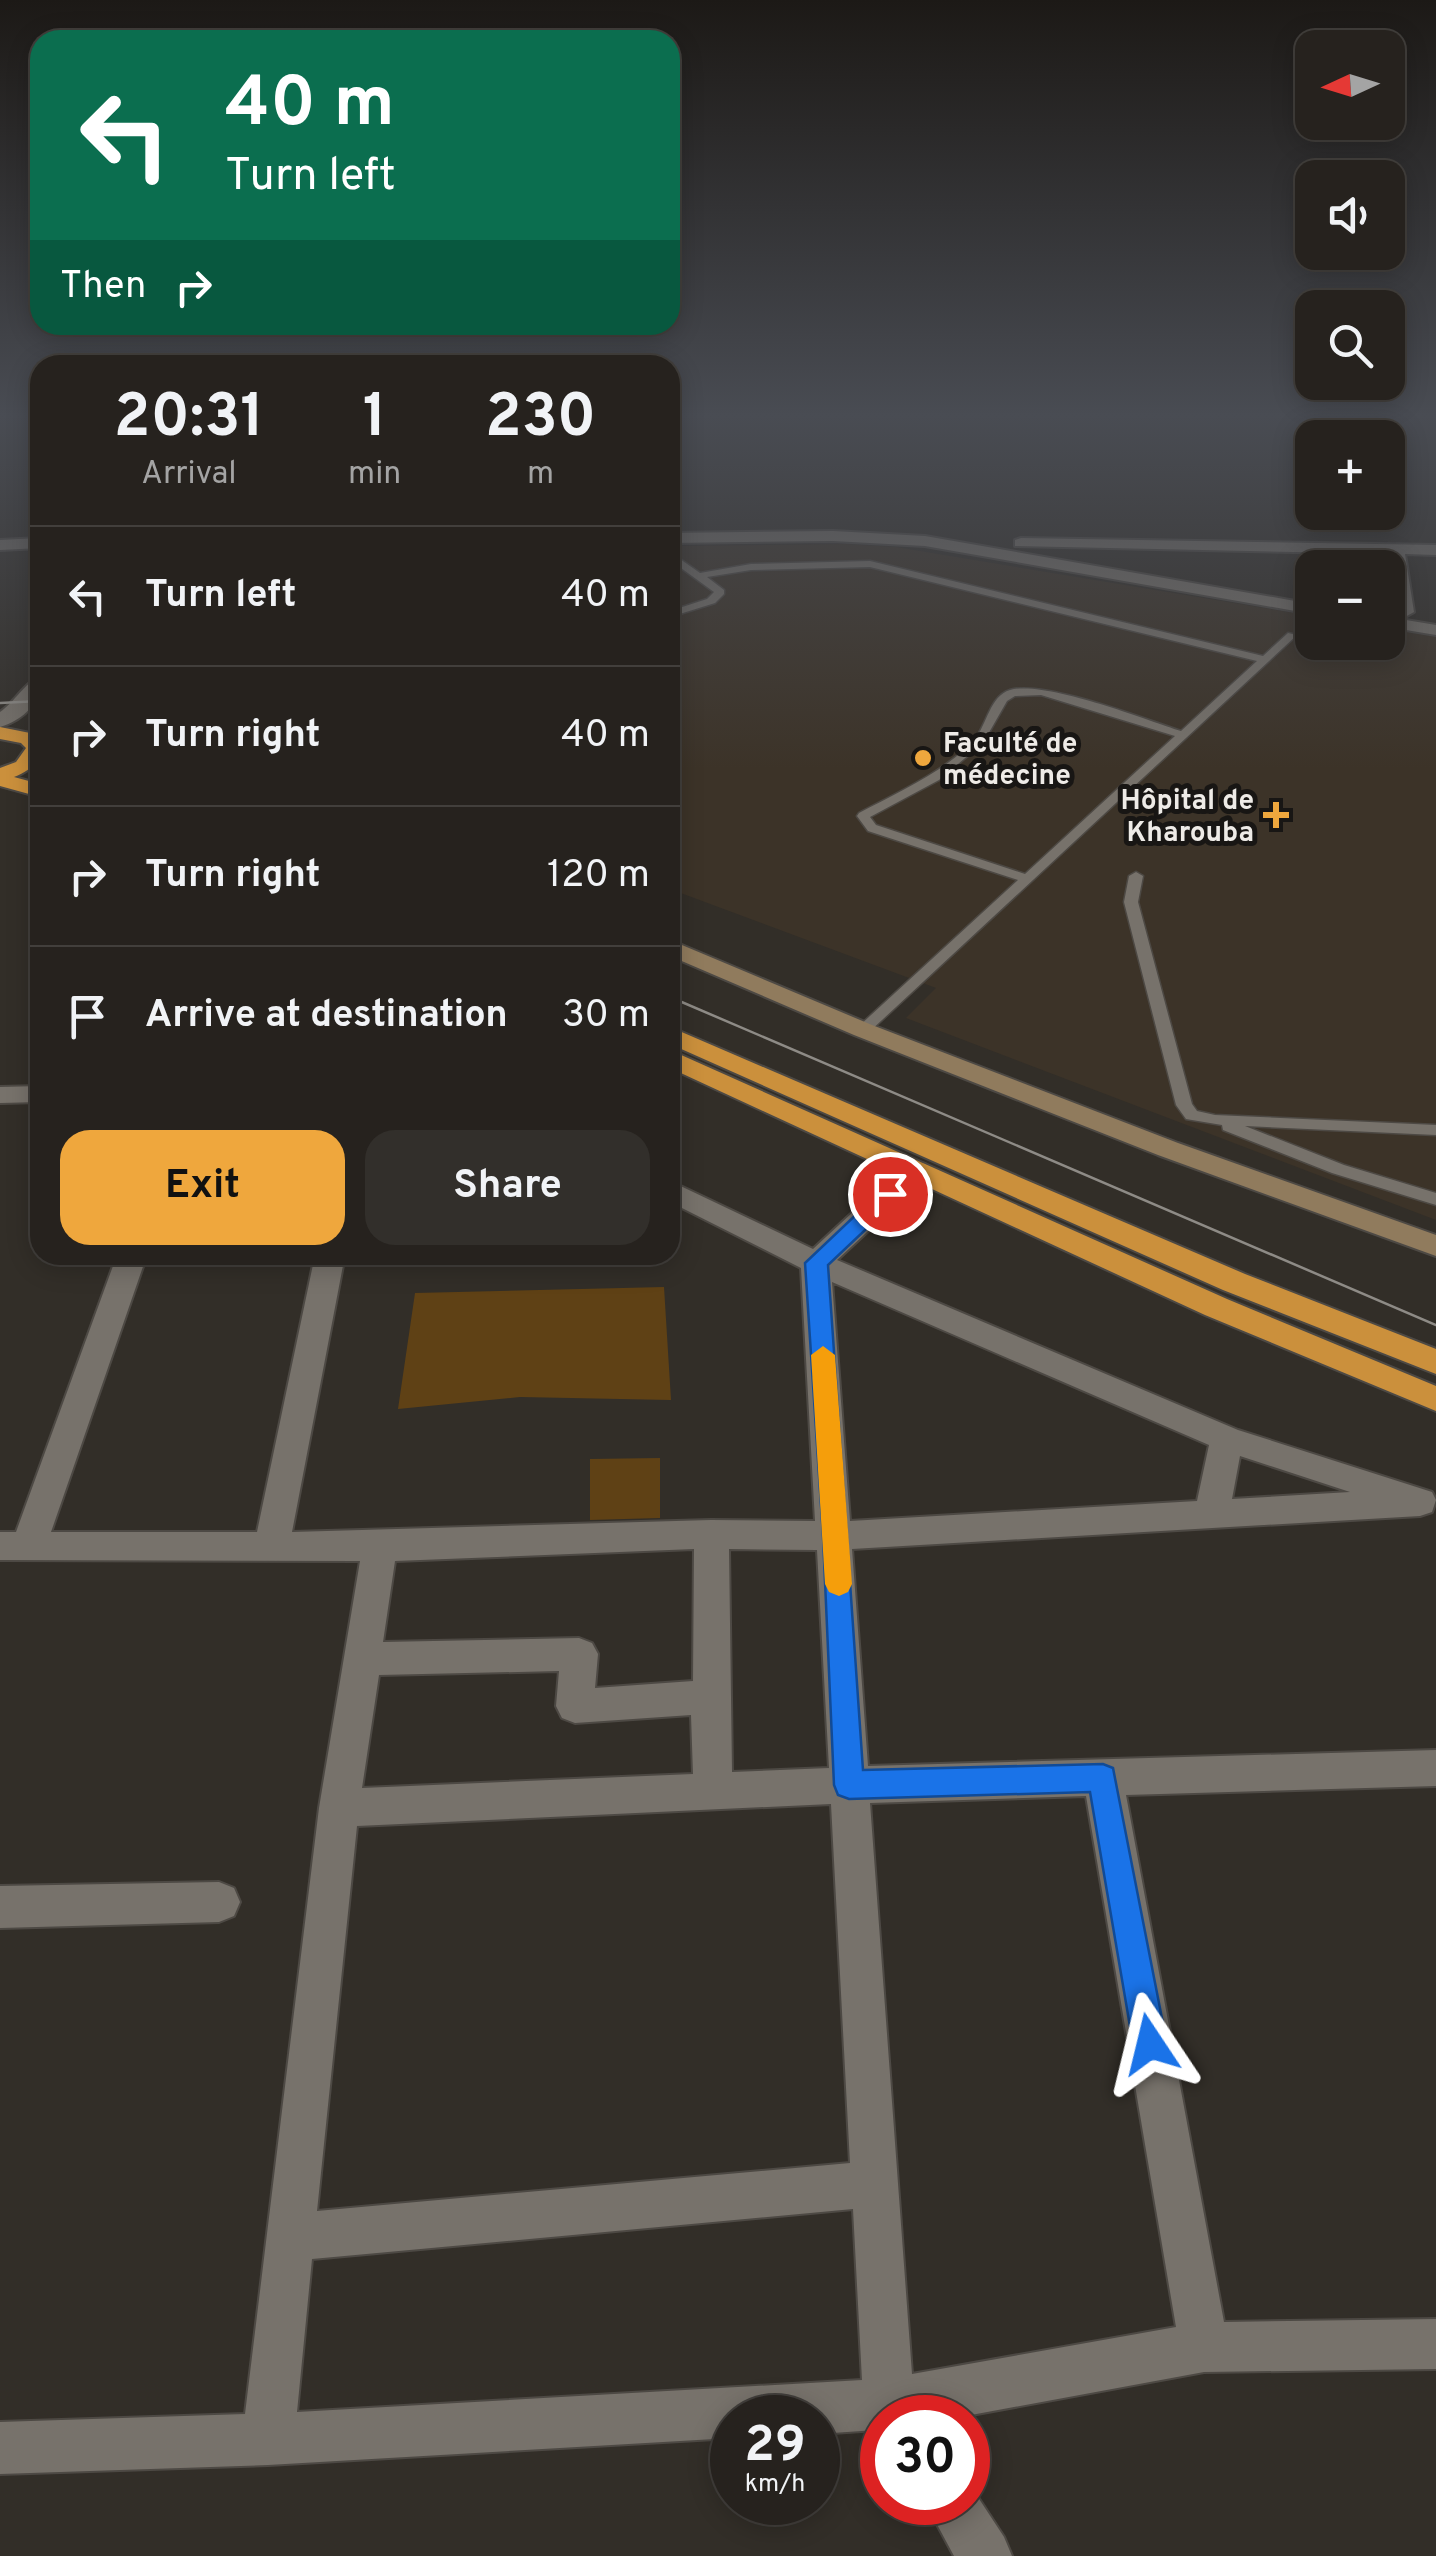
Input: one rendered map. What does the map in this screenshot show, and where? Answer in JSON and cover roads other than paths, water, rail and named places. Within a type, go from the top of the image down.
[{"type":"highway","points":[[0,733],[30,741]]},
{"type":"highway","points":[[3,776],[30,761]]},
{"type":"highway","points":[[3,776],[30,787]]},
{"type":"highway","points":[[10,804],[30,803]]},
{"type":"highway","points":[[680,1038],[1234,1282],[1436,1362]]},
{"type":"highway","points":[[680,1063],[1216,1307],[1436,1399]]},
{"type":"street","points":[[862,531],[967,543],[1295,606]]},
{"type":"street","points":[[680,538],[851,537],[967,543],[1396,550]]},
{"type":"street","points":[[998,542],[1295,593]]},
{"type":"street","points":[[0,545],[30,544]]},
{"type":"street","points":[[1405,550],[1436,550]]},
{"type":"street","points":[[0,555],[30,555]]},
{"type":"street","points":[[1405,612],[1436,617]]},
{"type":"street","points":[[1405,625],[1436,630]]},
{"type":"street","points":[[12,692],[30,694]]},
{"type":"street","points":[[0,721],[30,700]]},
{"type":"street","points":[[680,951],[863,1030],[1168,1149],[1436,1246]]},
{"type":"street","points":[[0,1096],[30,1094]]},
{"type":"street","points":[[816,1263],[915,1171]]},
{"type":"street","points":[[680,1195],[816,1263],[1227,1439],[1428,1504]]},
{"type":"street","points":[[816,1263],[875,2184],[893,2395]]},
{"type":"street","points":[[128,1265],[14,1545],[380,1547],[711,1534],[836,1536],[1212,1512],[1428,1504]]},
{"type":"street","points":[[272,1544],[328,1265]]},
{"type":"street","points":[[1212,1512],[1227,1439]]},
{"type":"street","points":[[711,1534],[713,1791]]},
{"type":"street","points":[[268,2438],[339,1808],[380,1547]]},
{"type":"street","points":[[361,1659],[579,1654],[575,1706],[710,1697],[713,1791]]},
{"type":"street","points":[[339,1808],[849,1785],[1103,1778],[1433,1777]]},
{"type":"street","points":[[1103,1778],[1204,2348]]},
{"type":"street","points":[[0,1906],[219,1902]]},
{"type":"street","points":[[290,2238],[875,2184]]},
{"type":"street","points":[[969,2395],[1204,2348],[1436,2344]]},
{"type":"street","points":[[0,2448],[860,2412]]},
{"type":"street","points":[[965,2525],[985,2556]]},
{"type":"lane","points":[[680,562],[720,592],[718,597],[680,610]]},
{"type":"lane","points":[[698,576],[751,566],[870,564],[1265,660]]},
{"type":"lane","points":[[863,1030],[1292,635]]},
{"type":"lane","points":[[1028,879],[872,828],[863,816],[934,776],[964,753],[978,741],[1003,699],[1013,693],[1042,692],[1184,735]]},
{"type":"lane","points":[[1136,876],[1131,902],[1184,1105],[1192,1115],[1215,1120],[1436,1130]]},
{"type":"lane","points":[[1215,1120],[1338,1170],[1436,1199]]},
{"type":"tram line","points":[[0,703],[30,702]]},
{"type":"tram line","points":[[680,1001],[1436,1325]]},
{"type":"place","name":"Faculté de médecine","points":[[923,758]]},
{"type":"place","name":"Hôpital de Kharouba","points":[[1276,815]]}]
